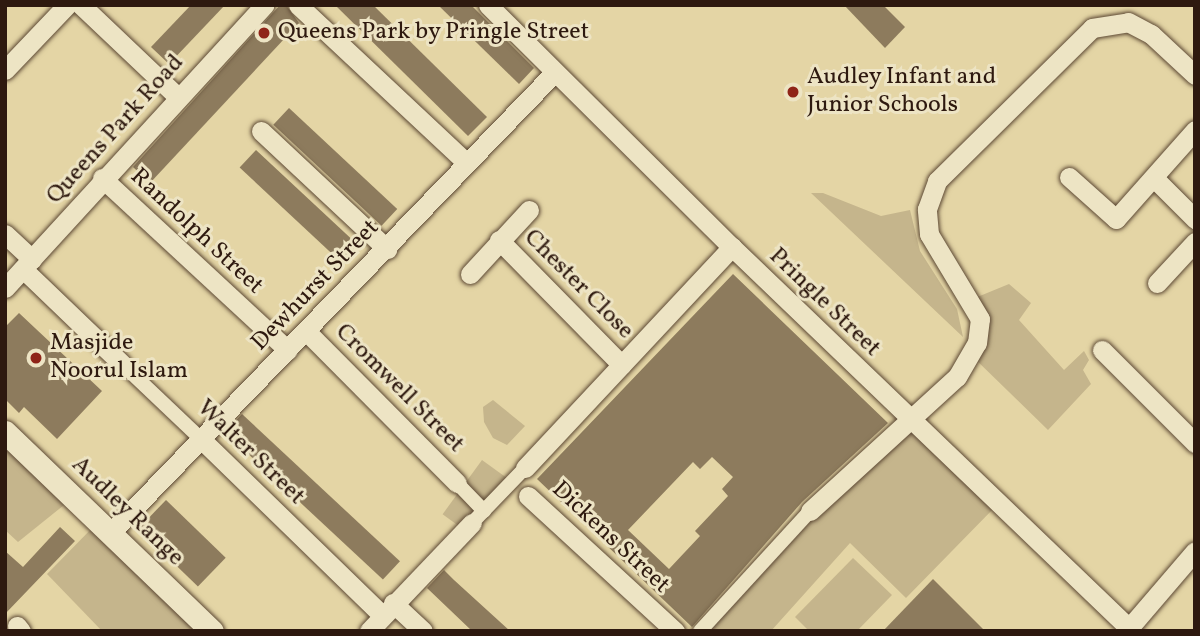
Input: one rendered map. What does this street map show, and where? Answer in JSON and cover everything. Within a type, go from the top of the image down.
[{"type":"street","points":[[5,71],[67,5]]},
{"type":"street","points":[[81,5],[177,96]]},
{"type":"street","name":"Queens Park Road","points":[[5,288],[102,177],[264,5]]},
{"type":"street","points":[[298,5],[467,163]]},
{"type":"street","name":"Pringle Street","points":[[488,5],[732,247],[1130,629]]},
{"type":"street","points":[[700,631],[810,511],[908,418],[957,377],[972,356],[980,335],[980,319],[929,234],[927,209],[937,181],[1092,28],[1128,22],[1151,34],[1195,75]]},
{"type":"street","name":"Dewhurst Street","points":[[111,532],[387,249],[554,72]]},
{"type":"street","points":[[1069,177],[1116,219],[1155,179],[1195,130]]},
{"type":"street","points":[[261,131],[387,249]]},
{"type":"street","name":"Randolph Street","points":[[102,177],[288,350]]},
{"type":"street","points":[[1155,179],[1195,219]]},
{"type":"street","name":"Chester Close","points":[[470,274],[529,209]]},
{"type":"street","name":"Walter Street","points":[[5,233],[28,264],[122,364],[387,609],[423,631]]},
{"type":"street","name":"Chester Close","points":[[499,240],[622,365]]},
{"type":"street","points":[[1157,282],[1195,242]]},
{"type":"street","name":"Chester Close","points":[[519,475],[732,247]]},
{"type":"street","name":"Cromwell Street","points":[[306,331],[457,483]]},
{"type":"street","points":[[1102,350],[1195,443]]},
{"type":"street","name":"Audley Range","points":[[5,432],[212,631]]},
{"type":"street","points":[[369,631],[387,609],[519,475]]},
{"type":"street","name":"Dickens Street","points":[[519,475],[528,496],[675,631]]},
{"type":"street","points":[[457,483],[478,517]]},
{"type":"street","points":[[1130,629],[1195,551]]},
{"type":"shaded area","points":[[811,193],[823,193],[881,216],[910,210],[920,251],[957,309],[963,337]]},
{"type":"shaded area","points":[[1009,284],[1031,303],[1019,320],[1064,370],[1084,351],[1089,360],[1083,370],[1091,384],[1048,430],[972,356],[970,300]]},
{"type":"shaded area","points":[[493,400],[525,426],[507,445],[493,438],[484,422],[483,407]]},
{"type":"shaded area","points":[[908,418],[996,506],[906,598],[850,543],[771,631],[707,631]]},
{"type":"shaded area","points":[[5,432],[74,497],[18,542],[5,530]]},
{"type":"shaded area","points":[[482,460],[512,482],[473,536],[443,514]]},
{"type":"shaded area","points":[[99,521],[212,631],[102,631],[47,574]]},
{"type":"shaded area","points":[[853,558],[892,595],[857,631],[809,631],[795,617]]},
{"type":"building","points":[[191,5],[225,5],[169,64],[151,47]]},
{"type":"building","points":[[280,5],[286,5],[299,23],[150,183],[133,167]]},
{"type":"building","points":[[335,5],[373,5],[487,117],[468,136]]},
{"type":"building","points":[[438,5],[471,5],[534,68],[519,84]]},
{"type":"building","points":[[844,5],[883,5],[905,27],[885,48]]},
{"type":"building","points":[[289,108],[397,209],[382,226],[273,125]]},
{"type":"building","points":[[256,150],[360,247],[343,264],[240,168]]},
{"type":"building","points":[[733,274],[888,423],[802,502],[692,627],[537,479]],"holes":[[[712,457],[733,477],[722,489],[728,496],[695,531],[700,536],[669,569],[628,530],[693,462],[700,469]]]},
{"type":"building","name":"Masjide Noorul Islam","points":[[19,313],[102,391],[57,439],[24,407],[19,413],[5,399],[5,327]]},
{"type":"building","points":[[242,414],[400,561],[383,580],[225,432]]},
{"type":"building","points":[[166,500],[226,558],[198,586],[138,529]]},
{"type":"building","points":[[60,527],[75,541],[5,614],[5,551],[23,567]]},
{"type":"building","points":[[444,570],[510,631],[472,631],[427,588]]},
{"type":"building","points":[[933,579],[985,631],[883,631]]},
{"type":"place","name":"Queens Park by Pringle Street","points":[[264,33]]},
{"type":"place","name":"Audley Infant and Junior Schools","points":[[793,92]]},
{"type":"place","name":"Masjide Noorul Islam","points":[[36,358]]}]
